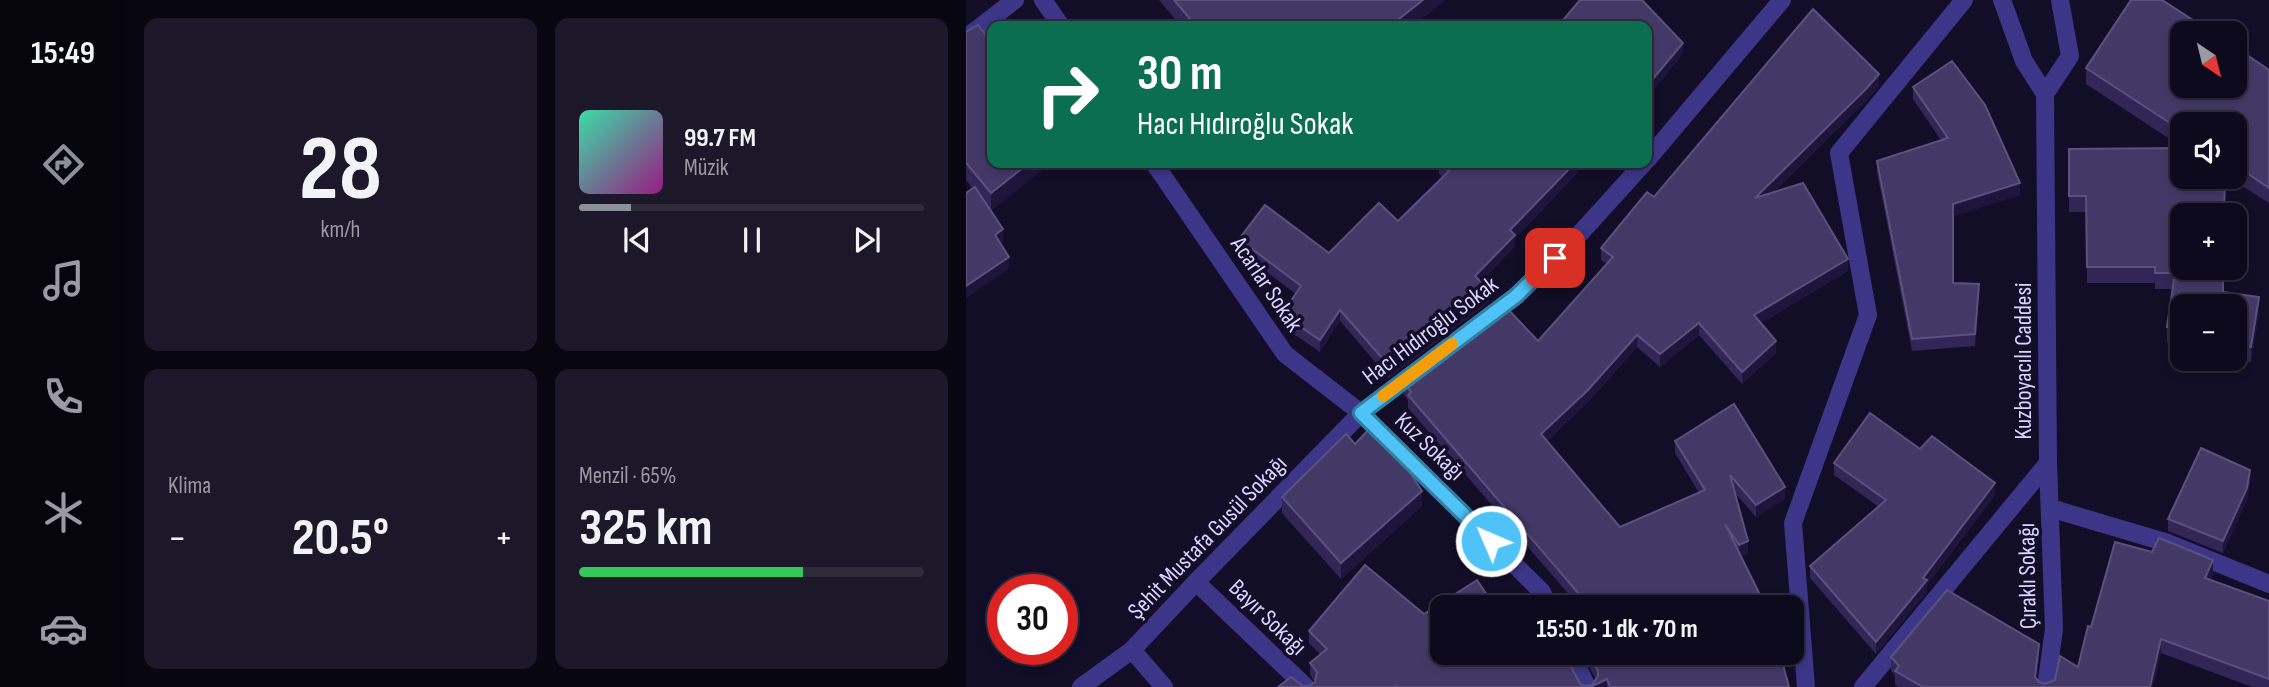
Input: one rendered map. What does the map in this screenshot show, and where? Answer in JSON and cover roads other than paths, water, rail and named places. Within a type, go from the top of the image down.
[{"type":"street","points":[[988,21],[1015,0]]},
{"type":"street","points":[[1043,0],[1058,21]]},
{"type":"street","name":"Hacı Hıdıroğlu Sokak","points":[[1652,153],[1782,0]]},
{"type":"street","points":[[1806,687],[1793,523],[1868,315],[1839,153],[1964,0]]},
{"type":"street","points":[[2003,0],[2024,61],[2045,94],[2070,56],[2060,0]]},
{"type":"street","points":[[966,38],[987,22]]},
{"type":"street","name":"Kuzboyacılı Caddesi","points":[[1863,687],[2048,463],[2045,94]]},
{"type":"street","name":"Acarlar Sokak","points":[[1157,168],[1285,354],[1361,413]]},
{"type":"street","name":"Hacı Hıdıroğlu Sokak","points":[[1361,413],[1516,296],[1575,239],[1639,168]]},
{"type":"street","name":"Şehit Mustafa Gusül Sokağı","points":[[1082,687],[1132,650],[1361,413]]},
{"type":"street","name":"Kuz Sokağı","points":[[1361,413],[1543,595]]},
{"type":"street","name":"Çıraklı Sokağı","points":[[2046,687],[2054,629],[2048,463]]},
{"type":"street","points":[[2050,508],[2168,543],[2269,584]]},
{"type":"street","name":"Bayır Sokağı","points":[[1196,582],[1306,687]]},
{"type":"street","points":[[1132,650],[1164,687]]},
{"type":"street","points":[[1577,665],[1587,687]]}]
